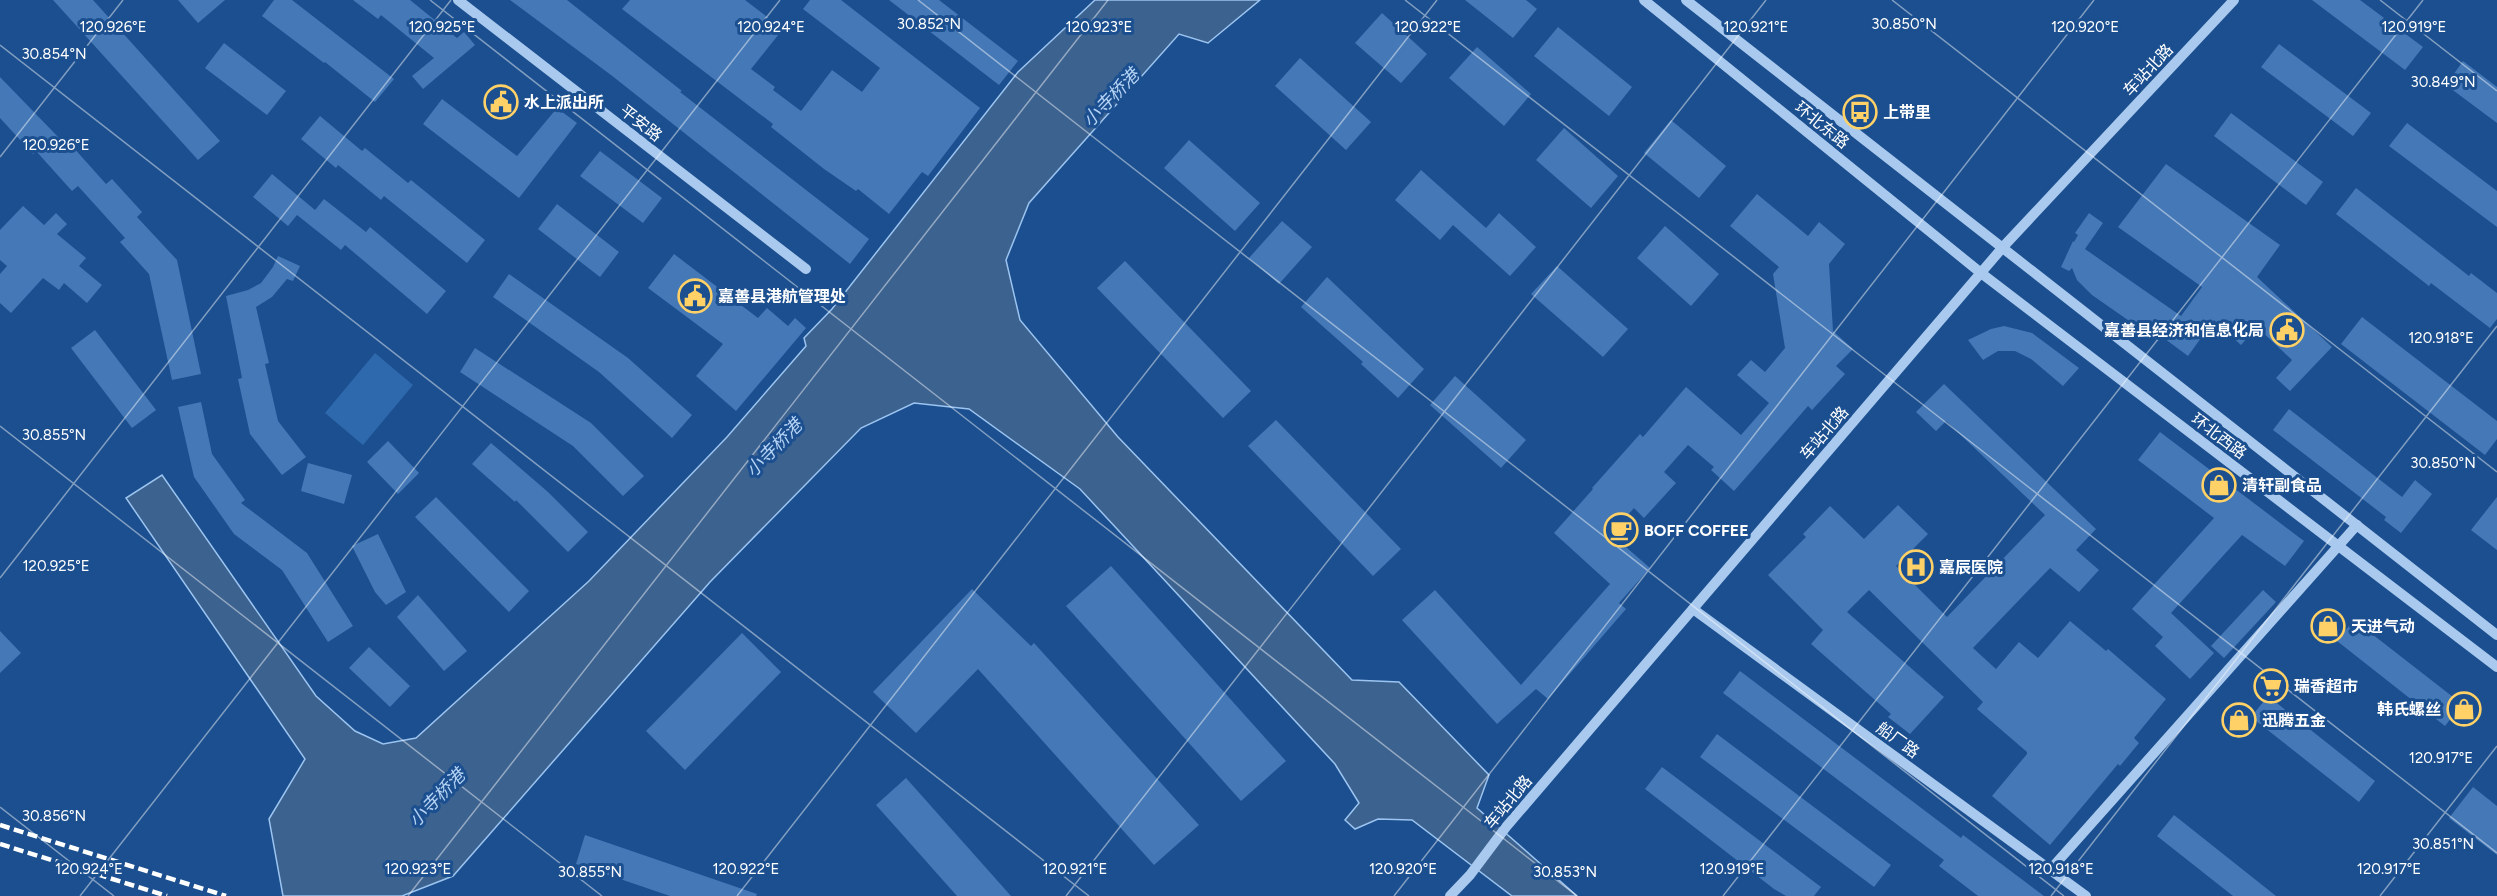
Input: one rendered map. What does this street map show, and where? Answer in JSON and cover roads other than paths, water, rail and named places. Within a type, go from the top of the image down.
[{"type":"street","name":"平安路","points":[[458,0],[806,269]]},
{"type":"street","name":"环北东路","points":[[1644,0],[1981,273]]},
{"type":"street","name":"环北东路","points":[[1686,0],[1948,207],[2003,247]]},
{"type":"street","name":"车站北路","points":[[1450,896],[1470,875],[1506,827],[2003,247],[2234,0]]},
{"type":"street","name":"环北西路","points":[[2003,247],[2497,635]]},
{"type":"street","name":"环北西路","points":[[1981,273],[2497,667]]},
{"type":"street","points":[[2050,870],[2340,547],[2357,525]]},
{"type":"street","name":"船厂路","points":[[1693,609],[2086,896]]},
{"type":"water","name":"小寺桥港","points":[[1095,0],[1260,0],[1208,43],[1179,34],[1029,203],[1006,260],[1020,320],[1118,437],[1352,680],[1399,682],[1489,775],[1477,808],[1577,896],[1512,896],[1412,820],[1378,819],[1355,829],[1345,820],[1359,803],[1335,764],[1080,489],[969,409],[914,403],[861,428],[710,582],[453,876],[402,896],[283,896],[269,819],[305,759],[126,498],[162,475],[316,696],[355,731],[383,744],[416,738],[589,581],[727,437],[806,346],[804,338],[832,309],[1018,72]]},
{"type":"railway","points":[[0,825],[226,896]]},
{"type":"railway","points":[[0,844],[167,896]]},
{"type":"place","name":"水上派出所","points":[[501,102]]},
{"type":"place","name":"上带里","points":[[1860,112]]},
{"type":"place","name":"嘉善县港航管理处","points":[[695,296]]},
{"type":"place","name":"嘉善县经济和信息化局","points":[[2287,330]]},
{"type":"place","name":"清轩副食品","points":[[2219,485]]},
{"type":"place","name":"BOFF COFFEE","points":[[1621,530]]},
{"type":"place","name":"嘉辰医院","points":[[1916,567]]},
{"type":"place","name":"天进气动","points":[[2328,626]]},
{"type":"place","name":"瑞香超市","points":[[2271,686]]},
{"type":"place","name":"韩氏螺丝","points":[[2464,709]]},
{"type":"place","name":"迅腾五金","points":[[2239,720]]}]
